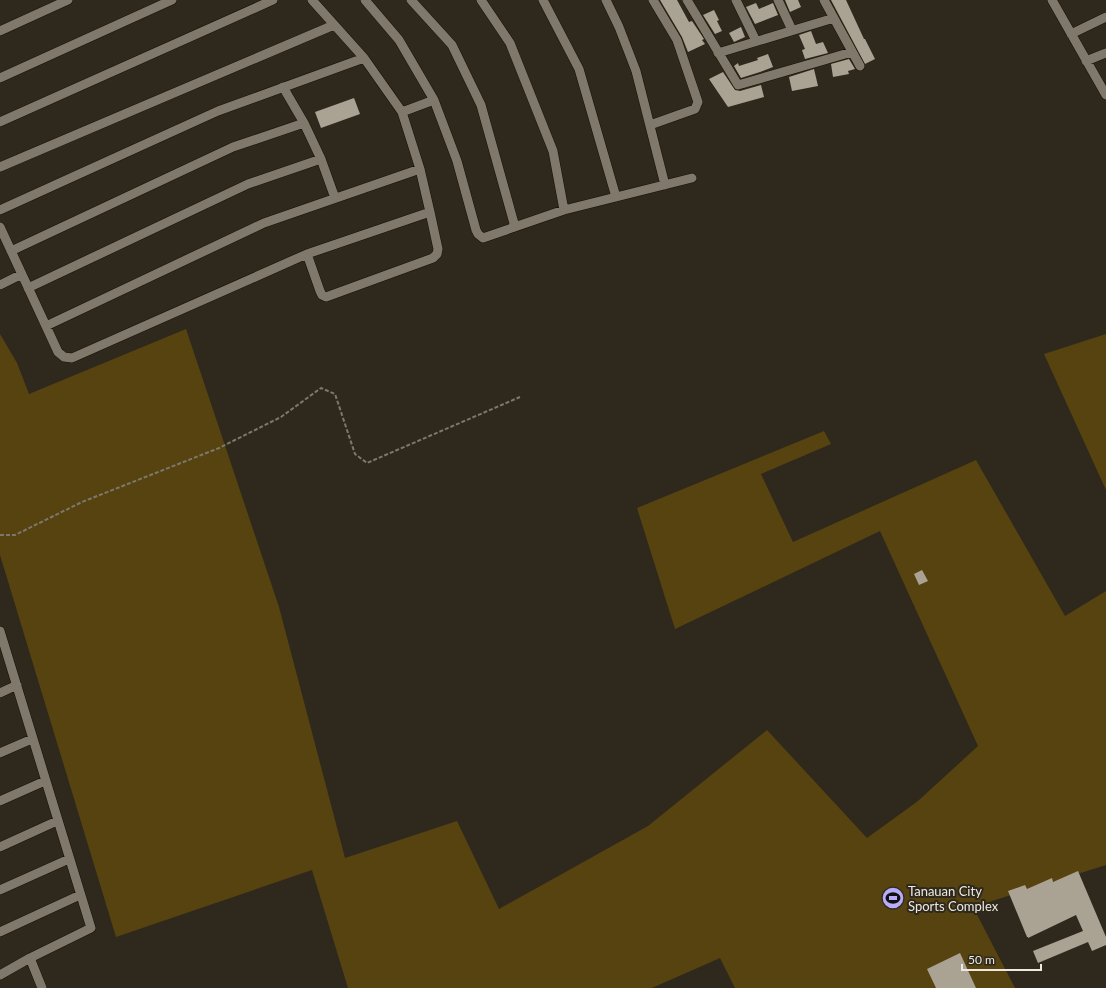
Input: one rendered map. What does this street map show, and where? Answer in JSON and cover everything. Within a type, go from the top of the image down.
[{"type":"street","points":[[0,31],[68,0]]},
{"type":"street","points":[[0,78],[172,0]]},
{"type":"street","points":[[0,122],[273,0]]},
{"type":"street","points":[[307,254],[320,291],[326,297],[433,258],[437,254],[438,250],[420,169],[402,112],[364,58],[312,0]]},
{"type":"street","points":[[365,0],[399,40],[434,100],[457,161],[476,230],[483,238],[564,210],[692,178]]},
{"type":"street","points":[[411,0],[452,45],[482,106],[515,227]]},
{"type":"street","points":[[481,0],[510,43],[553,151],[564,210]]},
{"type":"street","points":[[543,0],[579,69],[616,197]]},
{"type":"street","points":[[606,0],[619,27],[636,71],[665,185]]},
{"type":"street","points":[[650,125],[695,109],[698,102],[677,40],[653,0]]},
{"type":"street","points":[[687,0],[738,85],[852,52]]},
{"type":"street","points":[[736,0],[756,40]]},
{"type":"street","points":[[778,0],[792,30]]},
{"type":"street","points":[[824,0],[860,66]]},
{"type":"street","points":[[1056,1],[1071,34],[1105,92]]},
{"type":"street","points":[[1071,34],[1106,17]]},
{"type":"street","points":[[718,53],[756,40],[834,18]]},
{"type":"street","points":[[0,166],[334,25]]},
{"type":"street","points":[[1086,61],[1106,53]]},
{"type":"street","points":[[0,210],[218,111],[364,58]]},
{"type":"street","points":[[283,87],[304,123],[321,159],[335,198]]},
{"type":"street","points":[[402,112],[434,100]]},
{"type":"street","points":[[11,251],[232,147],[304,123]]},
{"type":"street","points":[[28,288],[248,184],[321,159]]},
{"type":"street","points":[[46,326],[264,223],[420,169]]},
{"type":"street","points":[[0,228],[58,352],[64,357],[72,358],[307,254],[430,212]]},
{"type":"street","points":[[0,285],[22,274]]},
{"type":"street","points":[[0,631],[2,650],[17,685],[90,928],[0,975]]},
{"type":"street","points":[[0,693],[17,685]]},
{"type":"street","points":[[0,753],[32,739]]},
{"type":"street","points":[[0,801],[45,781]]},
{"type":"street","points":[[0,847],[57,820]]},
{"type":"street","points":[[0,890],[69,859]]},
{"type":"street","points":[[0,932],[80,895]]},
{"type":"street","points":[[30,958],[42,988]]},
{"type":"path","points":[[0,535],[15,535],[82,502],[219,448],[281,417],[321,388],[335,394],[355,454],[368,463],[520,397]]},
{"type":"shaded area","points":[[186,329],[279,607],[345,858],[457,821],[499,909],[648,826],[767,730],[867,838],[918,801],[978,746],[880,531],[675,629],[637,508],[824,431],[831,444],[761,474],[793,542],[976,460],[1065,616],[1106,591],[1106,865],[973,907],[1015,988],[735,988],[720,958],[652,988],[348,988],[312,870],[116,937],[0,555],[0,334],[17,363],[29,394]]},
{"type":"shaded area","points":[[1106,334],[1106,490],[1044,354]]},
{"type":"building","points":[[660,0],[677,0],[689,22],[692,21],[704,39],[702,40],[705,44],[688,52],[682,37]]},
{"type":"building","points":[[785,0],[798,0],[801,7],[790,12]]},
{"type":"building","points":[[831,0],[846,0],[875,59],[865,64]]},
{"type":"building","points":[[756,3],[759,9],[773,3],[778,15],[755,24],[746,7]]},
{"type":"building","points":[[714,10],[722,31],[715,34],[703,15]]},
{"type":"building","points":[[741,27],[745,37],[734,42],[729,33]]},
{"type":"building","points":[[811,31],[816,44],[823,42],[828,53],[805,59],[802,50],[805,49],[799,35]]},
{"type":"building","points":[[768,54],[773,67],[741,78],[734,66],[738,63],[739,66],[758,60],[757,58]]},
{"type":"building","points":[[849,59],[855,69],[848,71],[849,74],[833,77],[831,64]]},
{"type":"building","points":[[814,69],[818,86],[792,91],[789,77]]},
{"type":"building","points":[[723,72],[735,90],[740,91],[761,85],[764,97],[728,107],[709,79]]},
{"type":"building","points":[[354,98],[360,114],[321,128],[315,112]]},
{"type":"building","points":[[922,570],[928,581],[919,585],[914,574]]},
{"type":"building","points":[[1078,871],[1106,937],[1106,945],[1092,951],[1088,942],[1038,963],[1033,951],[1083,931],[1076,915],[1028,938],[1008,891],[1025,885],[1027,889],[1052,878],[1053,882]]},
{"type":"building","points":[[960,953],[976,988],[936,988],[927,969]]},
{"type":"place","name":"Tanauan City Sports Complex","points":[[893,898]]}]
